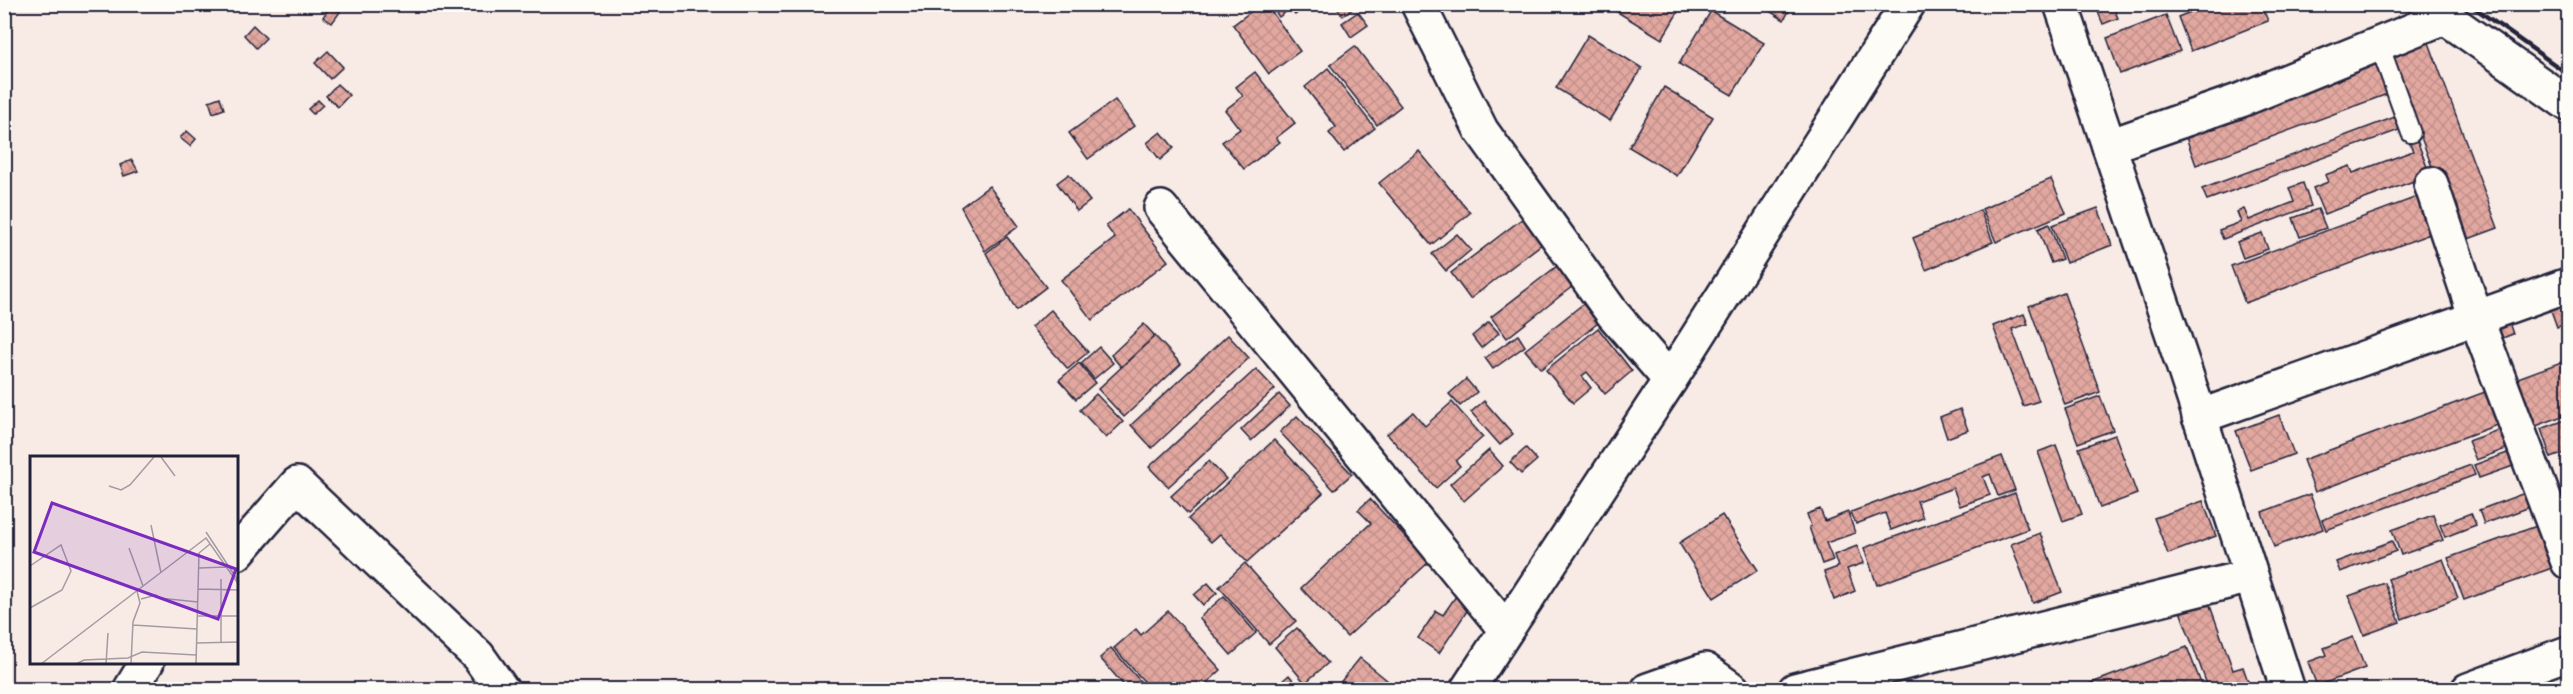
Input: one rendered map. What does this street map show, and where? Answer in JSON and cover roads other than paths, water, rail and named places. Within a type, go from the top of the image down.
[{"type":"street","points":[[1418,4],[1480,130],[1613,314],[1670,380]]},
{"type":"street","points":[[1467,690],[1670,380],[1908,4]]},
{"type":"street","points":[[2061,4],[2288,690]]},
{"type":"street","points":[[2109,146],[2241,100],[2379,44],[2436,11],[2568,104]]},
{"type":"street","points":[[2431,184],[2476,318],[2568,562]]},
{"type":"street","points":[[1161,208],[1506,630]]},
{"type":"street","points":[[2199,417],[2568,285]]},
{"type":"street","points":[[238,552],[297,484],[478,656],[502,690]]},
{"type":"street","points":[[1795,690],[2251,576]]},
{"type":"street","points":[[2468,690],[2568,653]]},
{"type":"street","points":[[130,690],[146,664]]},
{"type":"street","points":[[1648,690],[1705,670],[1733,690]]},
{"type":"lane","points":[[2379,44],[2411,133]]},
{"type":"railway","points":[[2469,4],[2568,74]]}]
